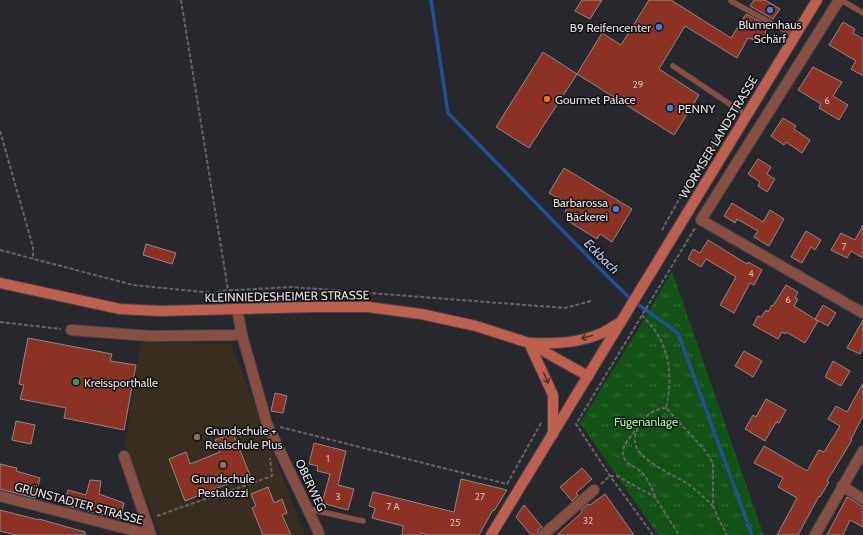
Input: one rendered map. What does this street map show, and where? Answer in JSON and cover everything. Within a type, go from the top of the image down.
[{"type":"main road","name":"WORMSER LANDSTRASSE","points":[[491,535],[817,0]]},
{"type":"main road","name":"KLEINNIEDESHEIMER STRASSE","points":[[0,283],[120,309],[161,311],[368,307],[421,314],[476,326],[529,343],[588,376]]},
{"type":"main road","points":[[553,434],[553,395],[529,343],[558,344],[576,340],[602,333],[622,321]]},
{"type":"street","points":[[840,0],[701,220],[863,313]]},
{"type":"street","name":"OBERWEG","points":[[236,309],[267,424],[319,533]]},
{"type":"street","points":[[71,330],[150,336],[242,335]]},
{"type":"street","points":[[815,535],[863,451]]},
{"type":"street","points":[[124,456],[151,535]]},
{"type":"street","points":[[842,486],[863,498]]},
{"type":"street","points":[[543,535],[594,490]]},
{"type":"street","name":"GRÜNSTADTER STRASSE","points":[[0,496],[151,535]]},
{"type":"lane","points":[[840,0],[863,13]]},
{"type":"lane","points":[[731,1],[795,36]]},
{"type":"lane","points":[[673,66],[746,115]]},
{"type":"lane","points":[[307,508],[363,521]]},
{"type":"path","points":[[181,0],[228,290]]},
{"type":"path","points":[[0,131],[33,247],[33,259]]},
{"type":"path","points":[[653,535],[610,476],[576,424],[701,220]]},
{"type":"path","points":[[0,250],[133,286],[213,292],[292,287],[565,308],[591,301]]},
{"type":"path","points":[[642,316],[656,332],[667,357],[670,379],[666,408]]},
{"type":"path","points":[[0,322],[71,330]]},
{"type":"path","points":[[666,408],[652,411],[647,416],[627,440],[622,453],[624,458],[647,479],[655,497],[679,535]]},
{"type":"path","points":[[666,408],[704,449],[713,463],[713,506]]},
{"type":"path","points":[[267,424],[507,484],[542,422]]},
{"type":"path","points":[[636,430],[636,446],[644,456],[700,493],[713,506],[727,535]]},
{"type":"path","points":[[146,520],[272,476],[270,453]]},
{"type":"path","points":[[610,476],[617,476],[655,497]]},
{"type":"shaded area","name":"Grundschule + Realschule Plus","points":[[141,342],[231,344],[305,535],[161,535],[125,445]]},
{"type":"green space","name":"Fügenanlage","points":[[672,271],[764,535],[658,535],[580,423],[644,320]]},
{"type":"building","points":[[582,0],[602,0],[590,19],[575,11]]},
{"type":"building","points":[[649,0],[671,0],[731,38],[746,14],[769,26],[765,31],[766,34],[764,38],[759,41],[748,38],[737,58],[685,26],[659,69],[699,95],[674,135],[577,74],[602,33],[621,45]]},
{"type":"building","points":[[754,0],[765,0],[780,9],[773,19],[750,6]]},
{"type":"building","points":[[843,22],[855,29],[853,33],[863,39],[863,76],[851,69],[856,61],[829,45]]},
{"type":"building","points":[[543,52],[577,74],[529,148],[496,127]]},
{"type":"building","points":[[813,67],[842,82],[833,96],[848,105],[839,120],[819,108],[821,104],[798,90]]},
{"type":"building","points":[[783,118],[796,126],[794,129],[810,140],[802,153],[786,142],[784,145],[771,136]]},
{"type":"building","points":[[758,159],[771,167],[767,174],[775,179],[767,192],[758,186],[760,182],[748,174]]},
{"type":"building","points":[[564,168],[632,209],[612,242],[600,234],[597,239],[568,221],[571,216],[565,212],[569,204],[549,193]]},
{"type":"building","points":[[732,203],[763,222],[770,210],[784,219],[769,246],[754,237],[758,231],[737,219],[735,223],[724,216]]},
{"type":"building","points":[[863,225],[863,258],[851,251],[847,258],[831,250],[841,233],[855,240]]},
{"type":"building","points":[[806,231],[821,240],[815,250],[811,247],[802,263],[791,257]]},
{"type":"building","points":[[708,240],[747,264],[748,262],[762,270],[754,285],[750,283],[734,313],[720,305],[736,277],[706,259],[701,267],[688,259],[693,249],[700,253]]},
{"type":"building","points":[[146,244],[176,253],[172,264],[143,255]]},
{"type":"building","points":[[786,285],[798,292],[795,298],[798,299],[794,306],[818,321],[805,343],[786,332],[785,334],[782,332],[778,339],[753,325],[758,316],[761,317],[766,310],[768,312],[772,305],[773,306]]},
{"type":"building","points":[[823,305],[836,313],[828,326],[815,319]]},
{"type":"building","points":[[863,320],[863,348],[860,354],[847,348]]},
{"type":"building","name":"Kreissporthalle","points":[[28,338],[112,354],[110,361],[136,365],[124,430],[64,418],[66,408],[20,399],[24,385],[19,384]]},
{"type":"building","points":[[744,351],[762,361],[753,377],[735,366]]},
{"type":"building","points":[[833,361],[850,371],[841,386],[825,377]]},
{"type":"building","points":[[863,383],[863,416],[851,439],[852,440],[827,481],[829,482],[820,497],[819,496],[798,535],[777,535],[797,498],[778,487],[783,478],[754,463],[764,446],[807,471],[819,450],[824,452],[840,426],[828,419],[836,406],[847,412]]},
{"type":"building","points":[[275,393],[287,396],[283,413],[271,411]]},
{"type":"building","points":[[766,399],[786,410],[779,423],[776,422],[765,441],[745,429],[753,415],[756,417]]},
{"type":"building","points":[[16,421],[35,425],[31,444],[12,440]]},
{"type":"building","name":"Grundschule Pestalozzi","points":[[233,433],[250,475],[185,501],[169,459],[186,452],[190,464],[220,452],[215,440]]},
{"type":"building","points":[[314,443],[346,451],[338,485],[354,489],[348,510],[322,503],[330,474],[317,471],[318,466],[309,464]]},
{"type":"building","points":[[0,464],[17,468],[16,471],[40,478],[35,498],[0,489]]},
{"type":"building","points":[[582,468],[592,479],[576,493],[578,495],[572,501],[560,487]]},
{"type":"building","points":[[461,479],[507,490],[494,511],[493,510],[479,535],[430,535],[421,533],[421,535],[402,535],[403,526],[372,518],[375,508],[369,506],[373,492],[454,512]]},
{"type":"building","points":[[90,480],[101,481],[99,494],[124,503],[120,519],[64,505],[68,490],[86,495]]},
{"type":"building","points":[[268,487],[274,503],[282,499],[287,513],[282,515],[291,535],[263,535],[252,508],[256,506],[251,494]]},
{"type":"building","points":[[605,494],[634,535],[557,535],[582,512],[581,510],[588,504],[590,505]]},
{"type":"building","points":[[847,497],[863,507],[863,527],[850,520],[843,535],[827,535]]},
{"type":"building","points":[[524,505],[542,527],[538,530],[537,535],[531,535],[516,517]]},
{"type":"building","points":[[0,510],[85,532],[85,535],[16,535],[0,531]]},
{"type":"waterway","name":"Eckbach","points":[[431,0],[448,113],[609,278],[632,300],[678,333],[752,535]]},
{"type":"place","name":"Blumenhaus Schärf","points":[[770,10]]},
{"type":"place","name":"B9 Reifencenter","points":[[659,27]]},
{"type":"place","name":"Gourmet Palace","points":[[547,99]]},
{"type":"place","name":"PENNY","points":[[670,108]]},
{"type":"place","name":"Barbarossa Bäckerei","points":[[616,209]]},
{"type":"place","name":"Kreissporthalle","points":[[76,382]]},
{"type":"place","name":"Grundschule + Realschule Plus","points":[[197,437]]},
{"type":"place","name":"Grundschule Pestalozzi","points":[[223,465]]}]
